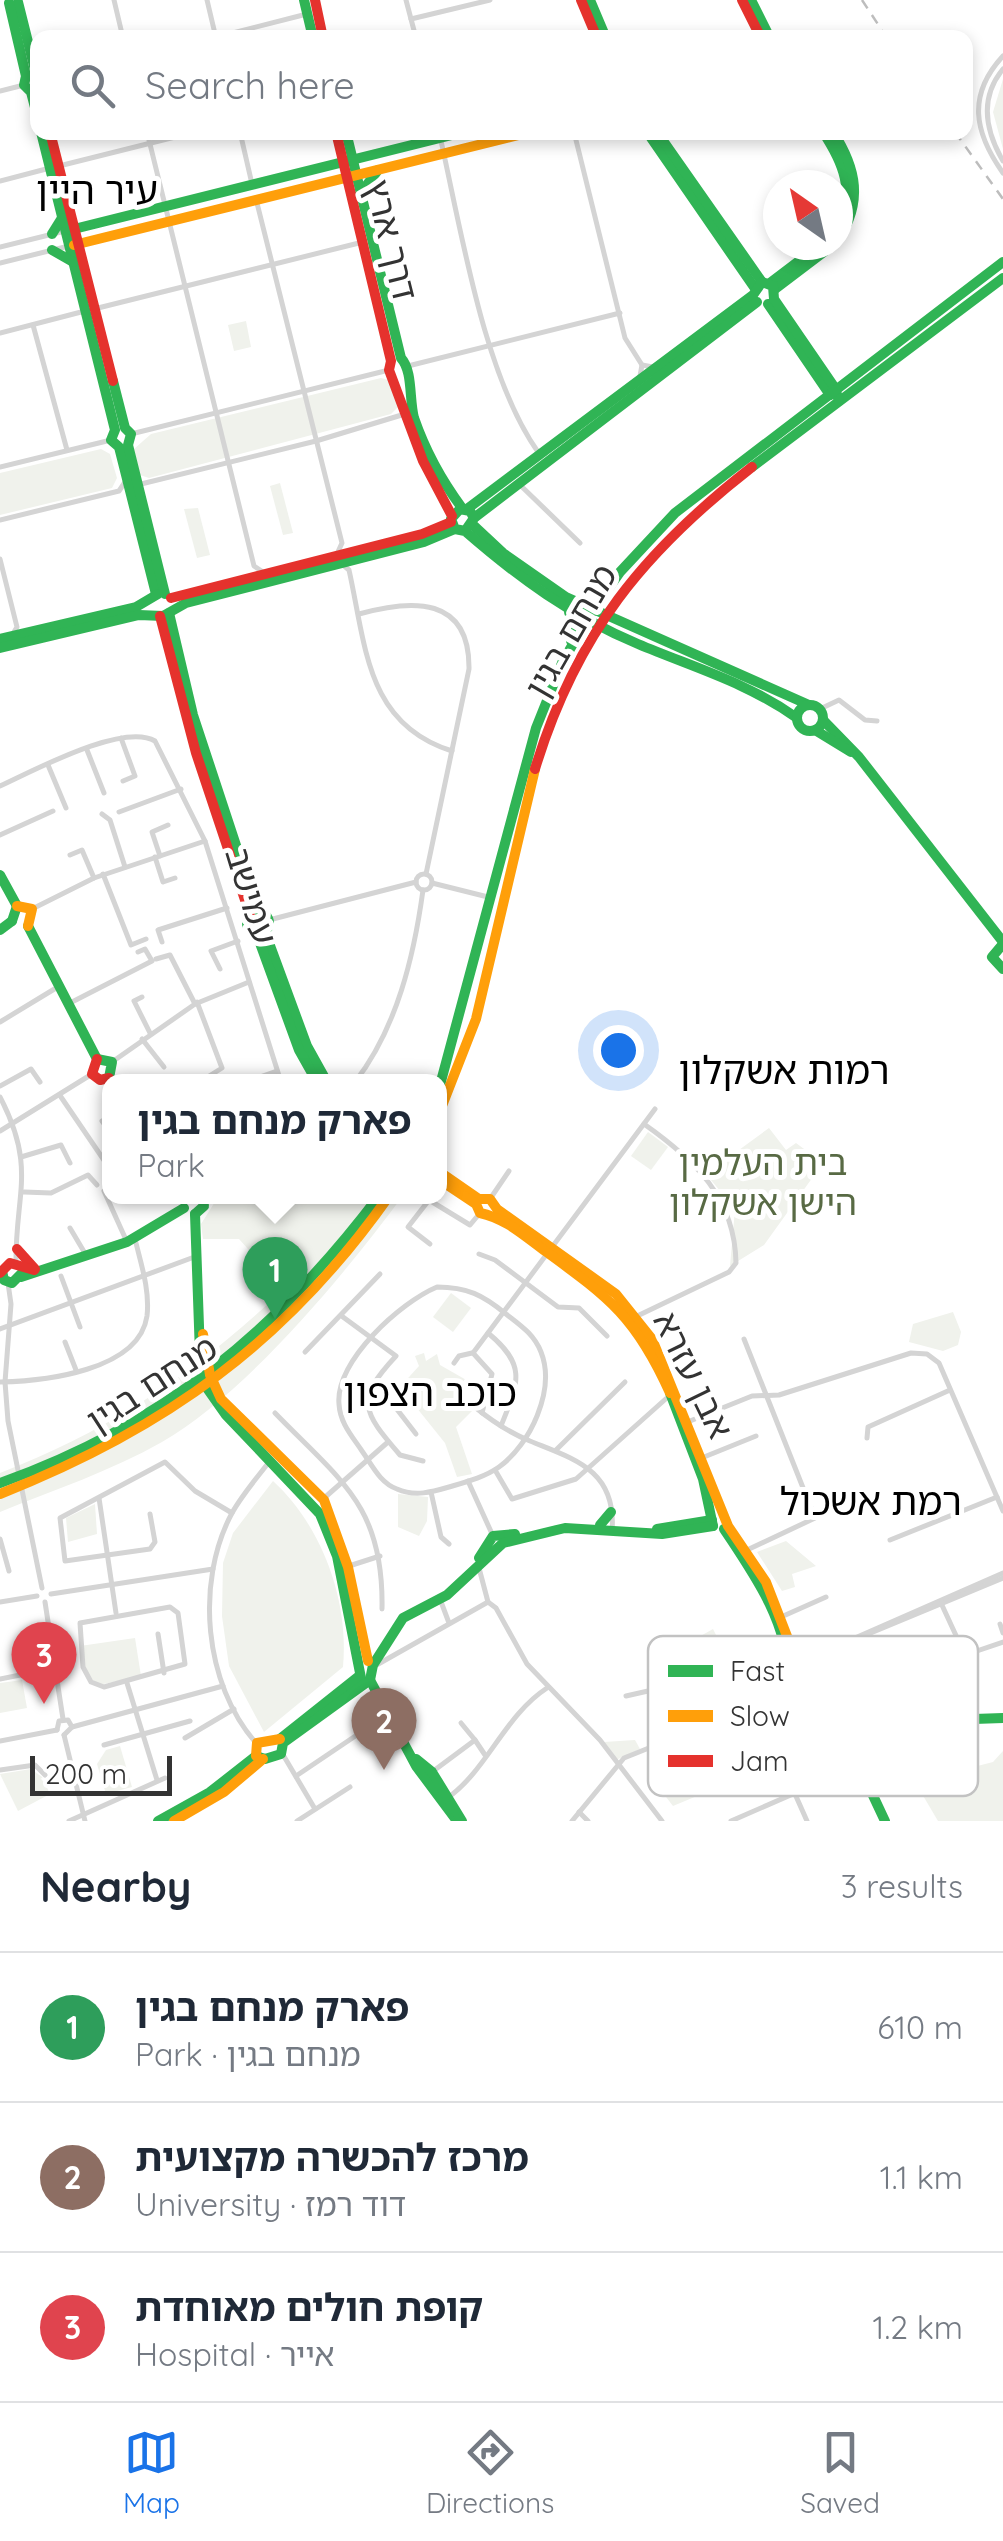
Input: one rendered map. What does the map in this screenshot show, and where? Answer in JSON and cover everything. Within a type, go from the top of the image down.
[{"type":"street","points":[[114,0],[121,30]]},
{"type":"street","points":[[207,0],[213,30]]},
{"type":"street","points":[[304,0],[311,30]]},
{"type":"street","points":[[315,0],[322,30]]},
{"type":"street","points":[[406,0],[414,30]]},
{"type":"street","points":[[412,20],[490,0]]},
{"type":"street","points":[[580,0],[593,30]]},
{"type":"street","points":[[590,0],[603,30]]},
{"type":"street","points":[[742,0],[757,30]]},
{"type":"street","points":[[751,0],[766,30]]},
{"type":"street","points":[[13,1],[30,73]]},
{"type":"street","points":[[243,30],[308,14]]},
{"type":"street","points":[[1003,56],[984,80],[977,108],[981,138],[1003,173]]},
{"type":"street","points":[[1003,69],[992,86],[986,117],[992,142],[1003,160]]},
{"type":"street","points":[[0,91],[30,83]]},
{"type":"street","points":[[44,140],[122,437],[191,735],[254,913],[264,929],[307,1046],[323,1074]]},
{"type":"street","points":[[51,140],[54,167]]},
{"type":"street","points":[[149,140],[254,566],[266,574]]},
{"type":"street","points":[[0,181],[165,140]]},
{"type":"street","points":[[242,140],[252,184]]},
{"type":"street","points":[[328,166],[344,140],[366,156]]},
{"type":"street","name":"דרך ארץ","points":[[344,140],[398,368],[405,414],[422,461],[462,520],[504,568],[618,629]]},
{"type":"street","points":[[0,247],[52,234],[68,224],[88,225],[422,140]]},
{"type":"street","points":[[440,140],[491,345],[511,407],[538,452]]},
{"type":"street","points":[[0,263],[497,140]]},
{"type":"street","points":[[576,140],[627,342],[645,369]]},
{"type":"street","points":[[652,140],[764,293]]},
{"type":"street","points":[[662,140],[839,401]]},
{"type":"street","points":[[828,140],[845,170]]},
{"type":"street","points":[[838,140],[851,160],[857,187],[853,210]]},
{"type":"street","points":[[328,182],[341,184],[356,195],[379,169]]},
{"type":"street","name":"דרך ארץ","points":[[356,195],[363,242],[398,368],[430,457],[462,520]]},
{"type":"street","points":[[256,200],[375,681],[388,711],[412,735],[452,752]]},
{"type":"street","points":[[78,262],[104,237]]},
{"type":"street","points":[[0,333],[363,242]]},
{"type":"street","points":[[52,250],[78,262]]},
{"type":"street","points":[[462,520],[538,452],[645,369],[764,293],[802,260]]},
{"type":"street","points":[[0,559],[13,634],[347,560],[462,520],[811,260]]},
{"type":"street","name":"מנחם בגין","points":[[444,1074],[470,991],[526,758],[572,658],[617,586],[674,513],[1003,262]]},
{"type":"street","name":"מנחם בגין","points":[[617,586],[692,512],[1003,278]]},
{"type":"street","points":[[0,466],[620,313]]},
{"type":"street","points":[[34,324],[67,450]]},
{"type":"street","points":[[821,376],[836,377],[861,368]]},
{"type":"street","points":[[807,409],[821,376]]},
{"type":"street","points":[[0,520],[119,491],[132,482],[316,441],[405,414]]},
{"type":"street","points":[[132,482],[132,501],[162,604]]},
{"type":"street","points":[[517,482],[580,544]]},
{"type":"street","points":[[119,491],[132,501]]},
{"type":"street","points":[[342,543],[347,560]]},
{"type":"street","points":[[0,648],[246,579],[347,560]]},
{"type":"street","points":[[246,579],[254,566]]},
{"type":"street","points":[[572,658],[574,629],[570,604],[592,599],[617,586]]},
{"type":"street","points":[[617,586],[614,608],[618,629]]},
{"type":"street","points":[[254,913],[247,927],[264,929],[416,882],[426,874],[469,669],[461,630],[442,612],[416,602],[359,614]]},
{"type":"street","points":[[618,629],[756,689],[798,718],[803,729],[839,700],[865,720],[877,720]]},
{"type":"street","points":[[572,658],[618,629],[737,669],[817,716],[859,757],[986,922],[1000,945],[993,960],[1003,969]]},
{"type":"street","name":"מנחם בגין","points":[[447,1094],[469,1037],[548,725],[572,658]]},
{"type":"street","points":[[798,718],[817,716]]},
{"type":"street","name":"עמישב","points":[[121,738],[150,737],[159,745],[206,841],[279,1074]]},
{"type":"street","points":[[0,786],[121,738],[135,776],[123,781]]},
{"type":"street","points":[[86,749],[104,794]]},
{"type":"street","points":[[48,765],[66,808]]},
{"type":"street","points":[[120,812],[180,788]]},
{"type":"street","points":[[0,835],[52,811]]},
{"type":"street","points":[[102,814],[110,820],[126,867]]},
{"type":"street","points":[[168,826],[152,832],[163,882],[175,878]]},
{"type":"street","points":[[0,876],[18,906],[32,909],[102,874],[206,841]]},
{"type":"street","points":[[70,855],[82,850],[94,878]]},
{"type":"street","points":[[102,874],[131,945],[146,939]]},
{"type":"street","points":[[426,874],[432,884],[493,898]]},
{"type":"street","points":[[416,882],[423,890]]},
{"type":"street","points":[[360,1074],[381,1044],[395,1010],[423,890],[432,884]]},
{"type":"street","points":[[0,930],[12,921],[18,906]]},
{"type":"street","points":[[162,942],[158,930],[227,908]]},
{"type":"street","points":[[28,926],[34,916],[32,909]]},
{"type":"street","points":[[12,921],[19,927],[28,926]]},
{"type":"street","points":[[0,1131],[61,1097],[92,1074],[96,1059],[28,926]]},
{"type":"street","points":[[264,929],[298,1050],[312,1074]]},
{"type":"street","points":[[220,969],[211,951],[238,942]]},
{"type":"street","points":[[70,1003],[152,961],[146,949],[138,952]]},
{"type":"street","points":[[156,959],[170,955],[196,1003],[222,1068],[212,1074]]},
{"type":"street","points":[[111,1074],[112,1062],[150,1033],[196,1003],[249,982]]},
{"type":"street","points":[[0,1021],[61,985]]},
{"type":"street","points":[[142,997],[134,1001],[150,1033]]},
{"type":"street","points":[[142,1039],[164,1067]]},
{"type":"street","points":[[96,1059],[112,1062]]},
{"type":"street","points":[[0,1086],[31,1069],[40,1082]]},
{"type":"street","points":[[267,1074],[278,1070]]},
{"type":"street","points":[[92,1074],[102,1080]]},
{"type":"street","points":[[0,1096],[14,1123],[24,1192],[10,1274],[4,1421],[23,1481],[42,1588],[51,1594]]},
{"type":"street","points":[[61,1097],[102,1157]]},
{"type":"street","points":[[454,1363],[459,1356],[473,1353],[655,1109]]},
{"type":"street","points":[[633,1318],[734,1268],[736,1237],[724,1204],[691,1163],[644,1124]]},
{"type":"street","points":[[21,1157],[60,1145],[70,1163]]},
{"type":"street","points":[[436,1204],[470,1225],[509,1170]]},
{"type":"street","points":[[24,1192],[51,1193],[88,1175],[97,1185]]},
{"type":"street","name":"אבן עזרא","points":[[447,1177],[484,1206]]},
{"type":"street","name":"אבן עזרא","points":[[447,1184],[602,1282],[633,1318],[665,1365],[719,1522],[761,1585],[783,1636]]},
{"type":"street","points":[[3,1382],[76,1370],[117,1356],[142,1331],[147,1318],[144,1276],[115,1204]]},
{"type":"street","name":"מנחם בגין","points":[[0,1494],[211,1387],[228,1360],[336,1255],[373,1204]]},
{"type":"street","name":"מנחם בגין","points":[[0,1484],[23,1481],[112,1447],[211,1387],[340,1263],[383,1204]]},
{"type":"street","points":[[426,1204],[408,1227],[430,1244]]},
{"type":"street","points":[[10,1274],[59,1271],[130,1240],[188,1206],[211,1387],[270,1461],[318,1502],[337,1556],[367,1670],[410,1751],[460,1821]]},
{"type":"street","points":[[70,1228],[87,1257]]},
{"type":"street","points":[[18,1244],[24,1262],[40,1270]]},
{"type":"street","points":[[479,1254],[495,1260],[558,1306],[580,1308],[607,1336]]},
{"type":"street","points":[[0,1330],[197,1256]]},
{"type":"street","points":[[10,1274],[59,1271]]},
{"type":"street","points":[[59,1271],[80,1326]]},
{"type":"street","points":[[306,1352],[380,1274]]},
{"type":"street","points":[[437,1287],[473,1290],[528,1331],[544,1360],[541,1400],[526,1440],[495,1470],[468,1482],[431,1492],[393,1488],[343,1424],[338,1396],[350,1365],[373,1338],[408,1302],[437,1287]]},
{"type":"street","points":[[200,1315],[211,1387],[318,1502],[348,1566],[367,1670]]},
{"type":"street","points":[[343,1317],[396,1356],[374,1381],[368,1398],[371,1417],[388,1442],[407,1460],[424,1461]]},
{"type":"street","name":"אבן עזרא","points":[[633,1318],[669,1396],[704,1457],[719,1522],[746,1550],[788,1636]]},
{"type":"street","points":[[488,1334],[516,1365],[518,1380],[502,1426]]},
{"type":"street","points":[[744,1339],[815,1518],[746,1550]]},
{"type":"street","points":[[65,1342],[76,1370]]},
{"type":"street","points":[[684,1423],[752,1396],[764,1397],[919,1352],[939,1363],[1003,1512]]},
{"type":"street","points":[[473,1353],[492,1374],[479,1410],[526,1440],[588,1467],[612,1512],[612,1528]]},
{"type":"street","points":[[207,1358],[228,1360]]},
{"type":"street","points":[[211,1387],[226,1373]]},
{"type":"street","points":[[556,1450],[626,1382]]},
{"type":"street","points":[[867,1438],[868,1427],[950,1390]]},
{"type":"street","points":[[495,1470],[512,1499],[576,1479],[669,1396]]},
{"type":"street","points":[[368,1398],[389,1399],[416,1434]]},
{"type":"street","points":[[275,1413],[342,1481],[366,1513],[380,1556],[382,1609]]},
{"type":"street","points":[[704,1457],[756,1436]]},
{"type":"street","points":[[318,1502],[388,1442]]},
{"type":"street","points":[[258,1753],[223,1686],[211,1626],[213,1570],[232,1513],[270,1461]]},
{"type":"street","points":[[150,1514],[154,1546],[64,1561],[58,1522],[64,1514],[165,1462],[195,1491],[232,1513]]},
{"type":"street","points":[[468,1482],[496,1542]]},
{"type":"street","points":[[431,1492],[441,1537],[449,1544]]},
{"type":"street","points":[[890,1540],[997,1497]]},
{"type":"street","points":[[100,1498],[116,1614]]},
{"type":"street","points":[[600,1524],[612,1512]]},
{"type":"street","points":[[367,1670],[402,1618],[440,1599],[478,1566],[496,1542],[546,1530],[675,1528],[719,1522]]},
{"type":"street","points":[[367,1670],[398,1616],[448,1588],[496,1542],[544,1525],[600,1524],[612,1528]]},
{"type":"street","points":[[0,1539],[9,1570]]},
{"type":"street","points":[[348,1566],[380,1556]]},
{"type":"street","points":[[478,1566],[488,1602],[547,1688],[572,1708],[662,1821]]},
{"type":"street","points":[[44,1602],[51,1594],[213,1570]]},
{"type":"street","points":[[867,1636],[1003,1575]]},
{"type":"street","points":[[0,1602],[36,1596],[42,1588]]},
{"type":"street","points":[[36,1596],[44,1602],[63,1719],[72,1728]]},
{"type":"street","points":[[782,1618],[826,1597]]},
{"type":"street","points":[[440,1599],[449,1624]]},
{"type":"street","points":[[940,1601],[956,1636]]},
{"type":"street","points":[[158,1821],[210,1792],[258,1753],[282,1745],[367,1670],[488,1602]]},
{"type":"street","points":[[170,1607],[178,1613],[185,1664],[127,1683],[94,1686],[83,1667],[80,1623],[116,1614],[170,1607]]},
{"type":"street","points":[[1000,1624],[1003,1633]]},
{"type":"street","points":[[158,1634],[164,1673]]},
{"type":"street","points":[[978,1651],[1003,1642]]},
{"type":"street","points":[[0,1679],[25,1674]]},
{"type":"street","points":[[127,1683],[158,1781]]},
{"type":"street","points":[[64,1735],[72,1728],[223,1686]]},
{"type":"street","points":[[446,1799],[463,1786],[485,1755],[547,1688]]},
{"type":"street","points":[[626,1696],[648,1691]]},
{"type":"street","points":[[185,1738],[235,1708]]},
{"type":"street","points":[[296,1776],[390,1713]]},
{"type":"street","points":[[57,1730],[63,1719]]},
{"type":"street","points":[[104,1745],[190,1721]]},
{"type":"street","points":[[460,1722],[485,1755]]},
{"type":"street","points":[[0,1742],[57,1730],[64,1735],[84,1818]]},
{"type":"street","points":[[432,1772],[475,1740]]},
{"type":"street","points":[[174,1821],[224,1792],[258,1753],[282,1745]]},
{"type":"street","points":[[282,1745],[315,1809]]},
{"type":"street","points":[[572,1821],[616,1763],[648,1750]]},
{"type":"street","points":[[410,1751],[432,1772],[446,1799]]},
{"type":"street","points":[[0,1770],[35,1765],[45,1775]]},
{"type":"street","points":[[68,1821],[84,1818],[166,1778]]},
{"type":"street","points":[[298,1821],[350,1787]]},
{"type":"street","points":[[731,1821],[789,1796]]},
{"type":"street","points":[[795,1796],[807,1821]]},
{"type":"street","points":[[873,1796],[885,1821]]},
{"type":"street","points":[[579,1812],[588,1821]]},
{"type":"green space","points":[[1003,79],[1003,149],[993,112]]},
{"type":"green space","points":[[246,321],[251,347],[234,351],[228,325]]},
{"type":"green space","points":[[381,378],[389,380],[398,407],[391,414],[149,478],[140,475],[134,449],[151,434]]},
{"type":"green space","points":[[101,449],[110,454],[117,478],[112,488],[0,515],[0,473]]},
{"type":"green space","points":[[280,483],[293,533],[283,535],[270,486]]},
{"type":"green space","points":[[198,508],[210,555],[197,558],[184,509]]},
{"type":"green space","name":"בית העלמין הישן אשקלון","points":[[769,1128],[786,1150],[796,1143],[823,1163],[764,1245],[730,1266],[735,1209],[706,1174]]},
{"type":"green space","points":[[648,1132],[668,1147],[651,1170],[631,1156]]},
{"type":"green space","points":[[214,1204],[397,1204],[292,1330],[260,1364],[194,1421],[123,1462],[0,1512],[0,1473],[80,1437],[151,1396],[218,1347],[284,1289],[239,1239],[203,1239],[201,1224]]},
{"type":"green space","points":[[451,1293],[471,1308],[453,1332],[433,1317]]},
{"type":"green space","points":[[953,1312],[961,1332],[958,1345],[943,1351],[909,1342],[913,1324]]},
{"type":"green space","points":[[424,1353],[426,1361],[437,1354],[440,1365],[468,1381],[459,1400],[472,1411],[456,1427],[472,1474],[457,1477],[445,1443],[400,1387],[419,1366],[415,1356]]},
{"type":"green space","points":[[273,1481],[305,1520],[329,1566],[344,1642],[343,1667],[264,1732],[229,1666],[222,1616],[223,1563],[233,1533]]},
{"type":"green space","points":[[398,1494],[428,1497],[427,1521],[419,1536],[398,1527]]},
{"type":"green space","points":[[95,1504],[97,1534],[68,1542],[66,1518]]},
{"type":"green space","points":[[786,1541],[816,1566],[792,1574],[795,1587],[782,1591],[757,1552]]},
{"type":"green space","points":[[135,1638],[141,1676],[99,1685],[85,1674],[80,1646]]},
{"type":"green space","points":[[22,1680],[27,1708],[0,1713],[0,1683]]},
{"type":"green space","points":[[635,1740],[640,1749],[616,1760],[604,1742]]},
{"type":"green space","points":[[120,1746],[132,1787],[106,1794],[97,1764],[106,1750]]},
{"type":"green space","points":[[1003,1751],[1003,1821],[938,1821],[923,1796],[978,1796],[978,1766],[993,1762]]},
{"type":"green space","points":[[31,1769],[42,1777],[50,1794],[18,1811],[0,1774]]},
{"type":"green space","points":[[665,1796],[697,1796],[673,1806]]},
{"type":"railway","points":[[862,0],[882,30]]},
{"type":"railway","points":[[961,140],[1003,199]]},
{"type":"traffic: fast","points":[[304,0],[311,30]]},
{"type":"traffic: fast","points":[[590,0],[603,30]]},
{"type":"traffic: fast","points":[[751,0],[766,30]]},
{"type":"traffic: fast","points":[[18,2],[30,50]]},
{"type":"traffic: fast","points":[[9,3],[26,76],[24,85],[30,91]]},
{"type":"traffic: fast","points":[[43,140],[115,430],[111,440],[119,447],[156,594]]},
{"type":"traffic: fast","points":[[348,140],[407,370],[414,418],[435,465],[462,508]]},
{"type":"traffic: fast","points":[[70,230],[432,140]]},
{"type":"traffic: fast","points":[[653,140],[754,287]]},
{"type":"traffic: fast","points":[[663,140],[762,282]]},
{"type":"traffic: fast","points":[[828,140],[842,170]]},
{"type":"traffic: fast","points":[[837,140],[851,170]]},
{"type":"traffic: fast","points":[[360,194],[378,170]]},
{"type":"traffic: fast","points":[[853,179],[853,203]]},
{"type":"traffic: fast","points":[[52,234],[62,218]]},
{"type":"traffic: fast","points":[[52,250],[73,262]]},
{"type":"traffic: fast","points":[[770,283],[800,260]]},
{"type":"traffic: fast","points":[[775,289],[813,260]]},
{"type":"traffic: fast","points":[[443,1074],[536,728],[562,663],[589,616],[620,572],[675,513],[1003,262]]},
{"type":"traffic: fast","points":[[752,467],[1003,278]]},
{"type":"traffic: fast","points":[[467,509],[753,295],[762,282],[773,286],[774,299],[835,388],[839,401]]},
{"type":"traffic: fast","points":[[474,518],[757,302]]},
{"type":"traffic: fast","points":[[768,304],[830,395]]},
{"type":"traffic: fast","points":[[113,381],[125,428],[131,434],[128,445],[165,594]]},
{"type":"traffic: fast","points":[[465,531],[474,518],[470,511],[460,509],[451,519],[455,529],[465,531],[505,565],[568,608],[638,644],[739,685],[797,718]]},
{"type":"traffic: fast","points":[[473,525],[503,553],[566,597],[809,705]]},
{"type":"traffic: fast","points":[[0,648],[139,615],[163,616],[186,603],[424,542],[455,529]]},
{"type":"traffic: fast","points":[[0,639],[136,607],[158,594]]},
{"type":"traffic: fast","points":[[569,612],[575,629],[571,641]]},
{"type":"traffic: fast","points":[[169,613],[193,715],[258,912]]},
{"type":"traffic: fast","points":[[810,705],[819,709],[823,718],[819,727],[810,731],[801,727],[797,718],[801,709],[810,705]]},
{"type":"traffic: fast","points":[[823,720],[859,757],[1003,942]]},
{"type":"traffic: fast","points":[[815,730],[851,752]]},
{"type":"traffic: fast","points":[[0,875],[17,906]]},
{"type":"traffic: fast","points":[[12,921],[17,906]]},
{"type":"traffic: fast","points":[[254,912],[262,912],[269,923],[262,934],[254,934],[247,927],[247,919],[254,912]]},
{"type":"traffic: fast","points":[[0,930],[12,921]]},
{"type":"traffic: fast","points":[[28,926],[97,1059]]},
{"type":"traffic: fast","points":[[265,932],[307,1046],[323,1074]]},
{"type":"traffic: fast","points":[[257,935],[299,1050],[312,1074]]},
{"type":"traffic: fast","points":[[1003,944],[992,957],[1003,969]]},
{"type":"traffic: fast","points":[[97,1059],[112,1062],[110,1074]]},
{"type":"traffic: fast","points":[[195,1214],[204,1204]]},
{"type":"traffic: fast","points":[[0,1483],[113,1433],[212,1369],[299,1290],[373,1204]]},
{"type":"traffic: fast","points":[[21,1277],[127,1242],[184,1208]]},
{"type":"traffic: fast","points":[[195,1214],[200,1354],[207,1388],[226,1415],[320,1514],[337,1556],[362,1683]]},
{"type":"traffic: fast","points":[[2,1271],[4,1280],[12,1283],[22,1273]]},
{"type":"traffic: fast","points":[[670,1393],[703,1479],[713,1526]]},
{"type":"traffic: fast","points":[[600,1525],[611,1512]]},
{"type":"traffic: fast","points":[[657,1529],[712,1520]]},
{"type":"traffic: fast","points":[[370,1680],[373,1665],[403,1618],[447,1595],[503,1543],[565,1528],[662,1534],[713,1526]]},
{"type":"traffic: fast","points":[[724,1529],[757,1580],[782,1636]]},
{"type":"traffic: fast","points":[[479,1558],[493,1536],[515,1534]]},
{"type":"traffic: fast","points":[[280,1739],[358,1677]]},
{"type":"traffic: fast","points":[[370,1680],[416,1766],[457,1821]]},
{"type":"traffic: fast","points":[[256,1756],[265,1759],[281,1754],[283,1743],[366,1683]]},
{"type":"traffic: fast","points":[[978,1719],[1003,1718]]},
{"type":"traffic: fast","points":[[158,1821],[210,1792],[256,1756]]},
{"type":"traffic: fast","points":[[416,1759],[432,1772],[462,1821]]},
{"type":"traffic: fast","points":[[873,1796],[885,1821]]},
{"type":"traffic: slow","points":[[74,245],[499,140]]},
{"type":"traffic: slow","points":[[447,1093],[476,1019],[535,769]]},
{"type":"traffic: slow","points":[[17,906],[32,909],[28,926]]},
{"type":"traffic: slow","points":[[447,1177],[479,1199],[490,1199],[497,1209],[616,1294],[652,1339],[728,1526],[766,1582],[787,1636]]},
{"type":"traffic: slow","points":[[447,1185],[476,1204],[480,1213],[512,1227],[602,1295],[644,1344],[670,1393]]},
{"type":"traffic: slow","points":[[0,1494],[116,1441],[218,1375],[308,1295],[383,1204]]},
{"type":"traffic: slow","points":[[203,1334],[210,1375],[221,1399],[324,1500],[348,1567],[368,1661]]},
{"type":"traffic: slow","points":[[256,1756],[257,1743],[280,1739]]},
{"type":"traffic: slow","points":[[174,1821],[224,1792],[263,1759]]},
{"type":"traffic: jam","points":[[315,0],[321,30]]},
{"type":"traffic: jam","points":[[581,0],[594,30]]},
{"type":"traffic: jam","points":[[742,0],[757,30]]},
{"type":"traffic: jam","points":[[52,140],[113,381]]},
{"type":"traffic: jam","points":[[338,140],[391,361],[389,370],[423,461],[452,516]]},
{"type":"traffic: jam","points":[[535,769],[571,677],[618,599],[678,531],[752,467]]},
{"type":"traffic: jam","points":[[171,598],[422,534],[451,522]]},
{"type":"traffic: jam","points":[[160,616],[196,753],[250,915]]},
{"type":"traffic: jam","points":[[97,1059],[92,1074],[102,1080]]},
{"type":"traffic: jam","points":[[17,1249],[35,1269]]},
{"type":"traffic: jam","points":[[0,1273],[10,1263],[34,1270]]},
{"type":"place","name":"פארק מנחם בגין","points":[[275,1319]]},
{"type":"place","name":"קופת חולים מאוחדת","points":[[44,1704]]},
{"type":"place","name":"מרכז להכשרה מקצועית","points":[[384,1770]]},
{"type":"district","name":"עיר היין","points":[[97,191]]},
{"type":"district","name":"רמות אשקלון","points":[[784,1071]]},
{"type":"district","name":"כוכב הצפון","points":[[430,1393]]},
{"type":"district","name":"רמת אשכול","points":[[871,1502]]}]
